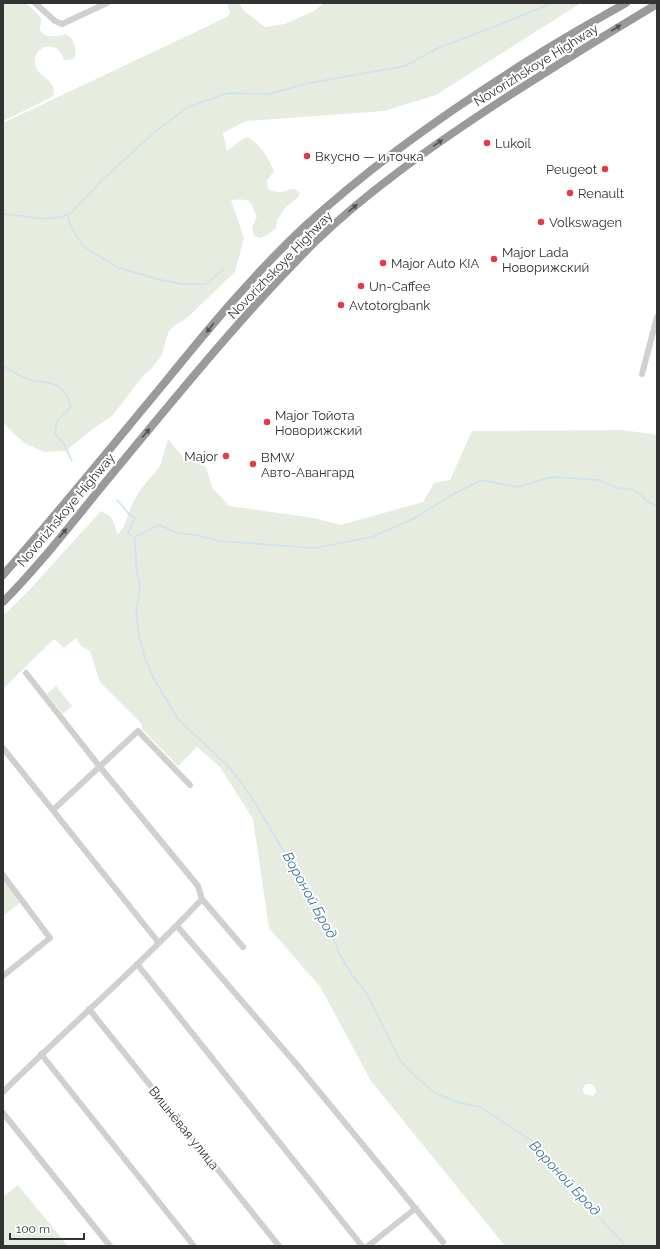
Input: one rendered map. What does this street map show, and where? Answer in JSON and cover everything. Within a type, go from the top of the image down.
[{"type":"highway","name":"Novorizhskoye Highway","points":[[3,575],[45,528],[224,310],[304,228],[400,147],[527,61],[626,3]]},
{"type":"highway","name":"Novorizhskoye Highway","points":[[3,602],[43,557],[172,402],[257,305],[316,242],[340,219],[390,178],[461,127],[536,78],[657,4]]},
{"type":"street","points":[[35,3],[55,21],[62,24],[107,3]]},
{"type":"street","points":[[642,374],[657,317]]},
{"type":"street","points":[[26,673],[100,767],[198,886],[202,900],[243,947]]},
{"type":"street","points":[[53,810],[138,731],[190,784]]},
{"type":"street","points":[[3,748],[159,943]]},
{"type":"street","points":[[3,875],[50,938],[3,976]]},
{"type":"street","points":[[3,1092],[41,1054],[177,926],[202,900]]},
{"type":"street","points":[[177,926],[298,1066],[443,1242]]},
{"type":"street","points":[[137,964],[362,1246]]},
{"type":"street","name":"Вишнёвая улица","points":[[89,1009],[279,1246]]},
{"type":"street","points":[[41,1054],[194,1246]]},
{"type":"street","points":[[3,1113],[110,1246]]},
{"type":"street","points":[[368,1246],[416,1208]]},
{"type":"shaded area","points":[[3,3],[25,3],[40,17],[40,28],[43,34],[47,36],[58,36],[65,34],[73,41],[76,51],[75,58],[64,60],[60,51],[53,47],[45,47],[41,49],[36,55],[35,64],[39,73],[51,84],[54,95],[3,121]]},
{"type":"shaded area","points":[[227,3],[239,3],[243,10],[265,27],[285,24],[314,11],[324,3],[581,3],[436,95],[384,111],[246,121],[223,133],[227,151],[248,137],[264,152],[274,171],[267,181],[268,189],[275,192],[280,192],[296,189],[300,194],[285,208],[277,220],[276,228],[261,238],[254,236],[252,228],[257,216],[250,202],[231,200],[244,238],[235,272],[189,316],[169,331],[162,355],[152,368],[143,376],[112,416],[94,428],[66,451],[44,452],[24,443],[3,423],[3,123],[227,17],[230,13]]},
{"type":"shaded area","points":[[623,430],[657,435],[657,1246],[505,1246],[371,1081],[321,988],[269,928],[253,819],[220,767],[197,747],[178,766],[142,729],[141,723],[100,682],[90,651],[81,646],[76,638],[64,648],[54,639],[3,689],[3,616],[31,588],[101,511],[106,513],[111,518],[118,535],[124,526],[131,506],[141,489],[160,466],[168,439],[184,458],[206,467],[212,487],[229,506],[314,518],[341,525],[423,502],[434,483],[450,480],[472,431]],"holes":[[[586,1084],[592,1084],[595,1087],[596,1092],[593,1096],[584,1094],[583,1088]]]},
{"type":"shaded area","points":[[56,686],[72,706],[63,714],[47,694]]},
{"type":"shaded area","points":[[3,880],[20,903],[3,916]]},
{"type":"shaded area","points":[[18,1185],[68,1246],[3,1246],[3,1197]]},
{"type":"waterway","points":[[3,214],[47,219],[64,216],[72,212],[101,181],[137,148],[157,130],[188,107],[228,93],[270,94],[309,83],[405,66],[438,48],[552,3]]},
{"type":"waterway","points":[[67,215],[72,229],[84,247],[119,268],[157,279],[183,284],[205,284],[224,269]]},
{"type":"waterway","name":"Вороной Брод","points":[[3,366],[27,379],[57,385],[65,392],[71,407],[57,421],[55,433],[63,442],[72,461]]},
{"type":"waterway","points":[[134,537],[159,525],[177,533],[195,535],[220,541],[314,548],[372,537],[415,518],[450,496],[482,480],[518,487],[551,477],[598,480],[618,488],[635,490],[647,501],[657,506]]},
{"type":"waterway","name":"Вороной Брод","points":[[117,500],[129,514],[135,518],[128,533],[134,537],[136,566],[140,589],[136,612],[139,635],[145,658],[154,679],[178,719],[229,767],[257,806],[281,847],[295,866],[304,891],[331,932],[339,953],[352,975],[367,994],[399,1059],[416,1077],[435,1093],[457,1102],[480,1107],[532,1141],[626,1246]]},
{"type":"place","name":"Lukoil","points":[[487,143]]},
{"type":"place","name":"Вкусно — и точка","points":[[307,156]]},
{"type":"place","name":"Peugeot","points":[[605,169]]},
{"type":"place","name":"Renault","points":[[570,193]]},
{"type":"place","name":"Volkswagen","points":[[541,222]]},
{"type":"place","name":"Major Lada Новорижский","points":[[494,259]]},
{"type":"place","name":"Major Auto KIA","points":[[383,263]]},
{"type":"place","name":"Un-Caffee","points":[[361,286]]},
{"type":"place","name":"Avtotorgbank","points":[[341,305]]},
{"type":"place","name":"Major Тойота Новорижский","points":[[267,422]]},
{"type":"place","name":"Major","points":[[226,456]]},
{"type":"place","name":"BMW Авто-Авангард","points":[[253,464]]}]
